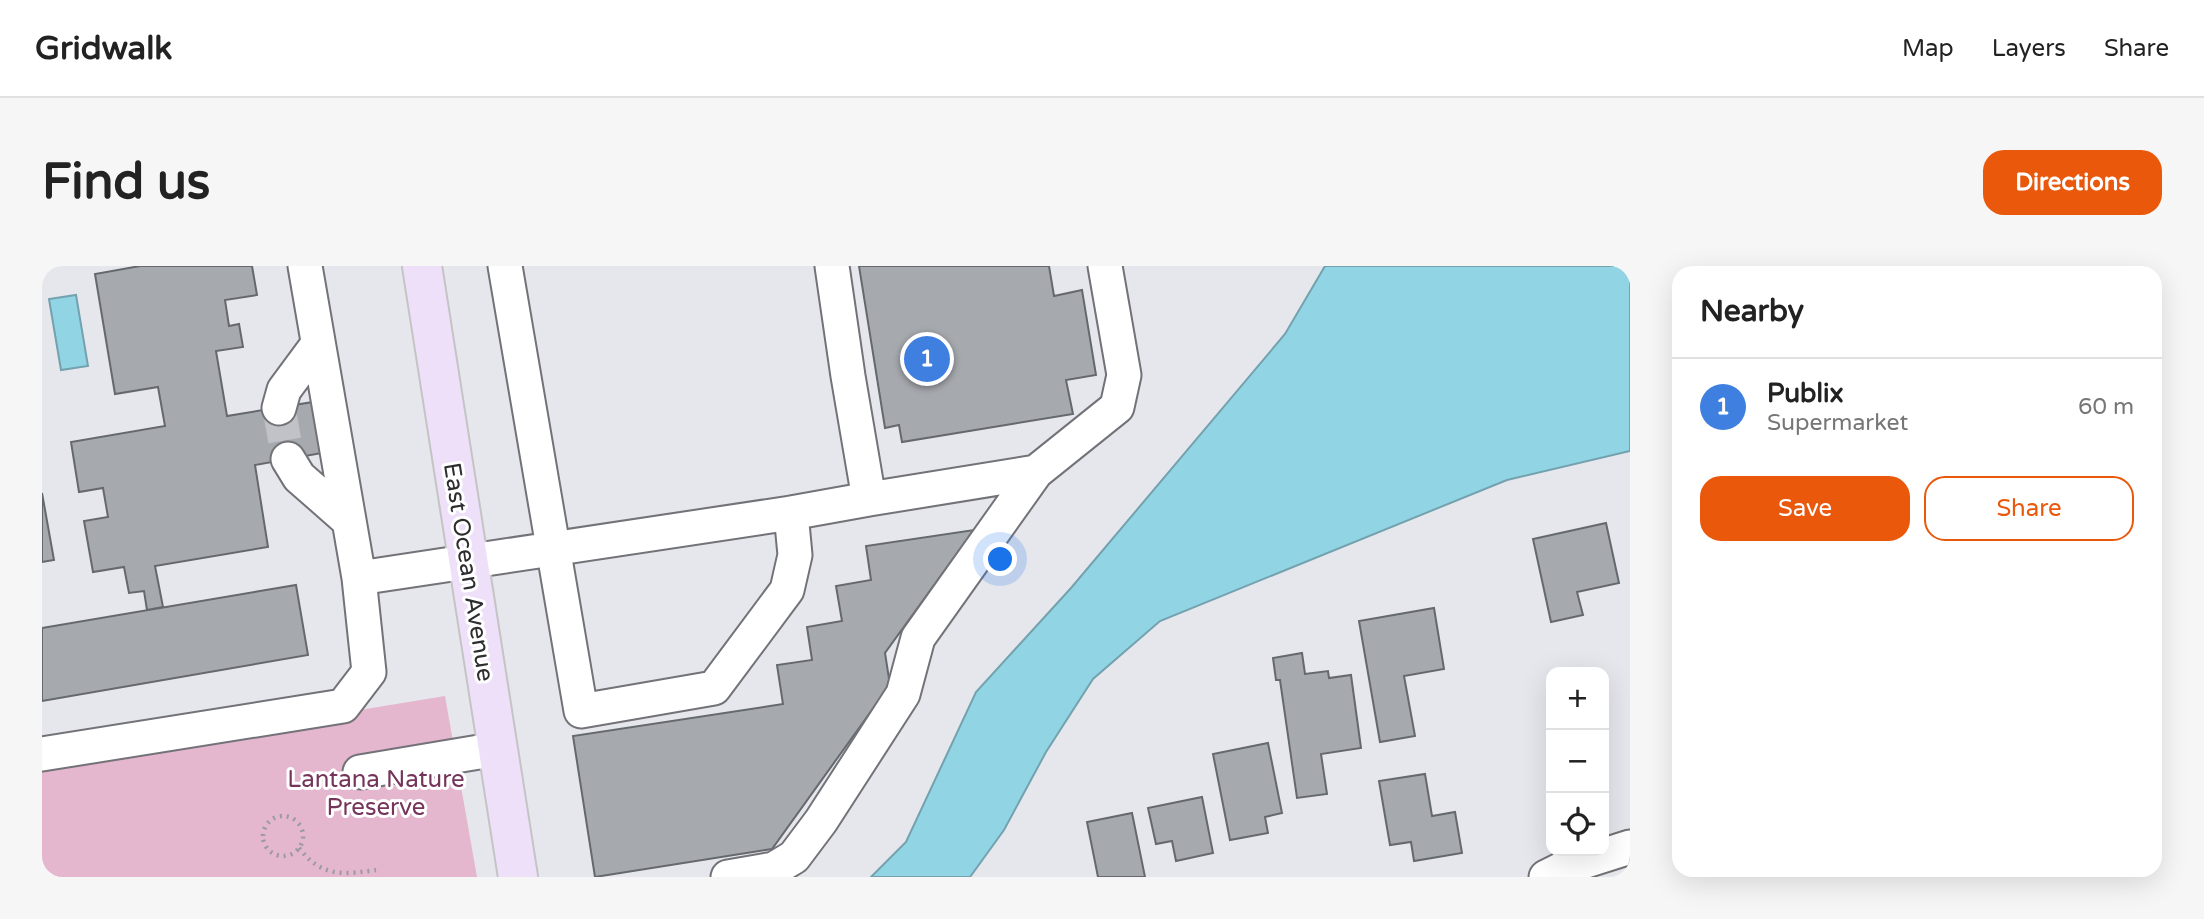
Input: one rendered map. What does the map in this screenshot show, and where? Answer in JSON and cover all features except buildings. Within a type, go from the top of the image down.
[{"type":"main road","name":"East Ocean Avenue","points":[[422,266],[518,877]]},
{"type":"street","points":[[42,754],[342,706],[369,672],[359,578],[305,266]]},
{"type":"street","points":[[505,266],[581,711],[714,688],[786,590],[795,555],[791,513]]},
{"type":"street","points":[[832,266],[869,499]]},
{"type":"street","points":[[728,877],[774,869],[794,857],[821,821],[903,694],[918,638],[1035,472],[1117,407],[1124,375],[1105,266]]},
{"type":"street","points":[[279,408],[284,390],[318,344]]},
{"type":"street","points":[[288,459],[299,477],[348,520]]},
{"type":"street","points":[[359,578],[791,513],[1035,472]]},
{"type":"street","points":[[360,772],[497,749]]},
{"type":"street","points":[[1546,877],[1564,868],[1630,847]]},
{"type":"path","points":[[283,816],[295,820],[302,830],[303,837],[299,848],[283,856],[272,852],[264,842],[267,824],[283,816]]},
{"type":"path","points":[[299,848],[310,860],[331,872],[347,874],[376,870]]},
{"type":"green space","name":"Lantana Nature Preserve","points":[[445,696],[477,877],[42,877],[42,762]]},
{"type":"water","points":[[1325,266],[1630,266],[1630,451],[1507,480],[1160,621],[1093,679],[1046,752],[1004,830],[970,877],[871,877],[906,842],[976,692],[1071,588],[1285,334]]},
{"type":"water","points":[[76,295],[88,366],[61,370],[49,299]]},
{"type":"tunnel","points":[[279,408],[288,459]]},
{"type":"place","name":"Publix","points":[[927,359]]}]
